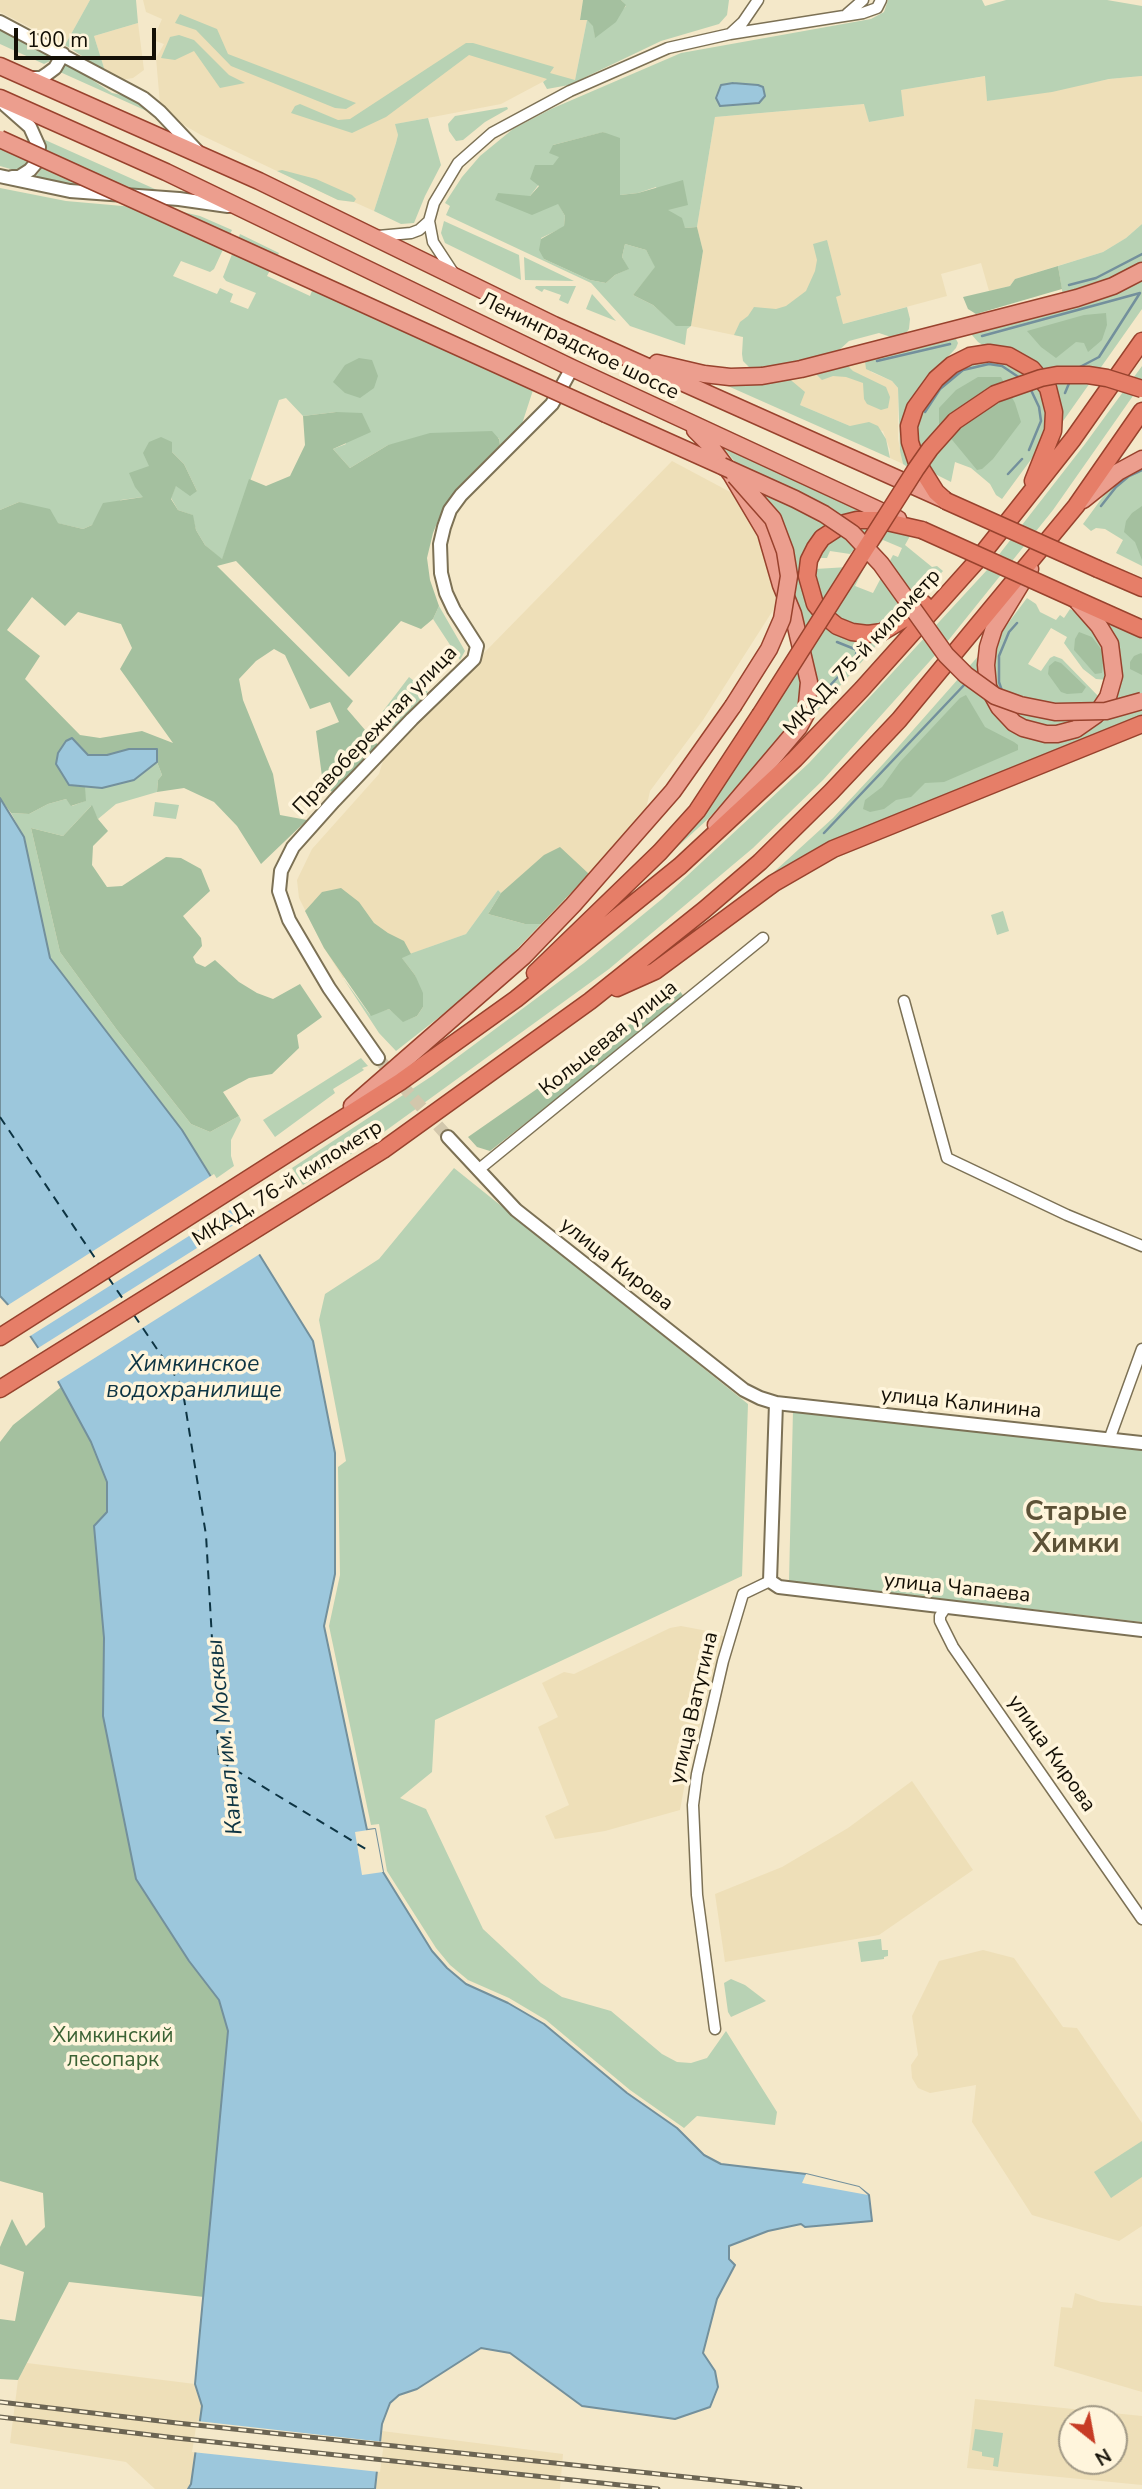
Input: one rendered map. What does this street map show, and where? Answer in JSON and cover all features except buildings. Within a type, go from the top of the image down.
[{"type":"highway","name":"МКАД, 75-й километр","points":[[573,954],[680,866],[795,759],[975,563],[1073,439],[1142,341]]},
{"type":"highway","points":[[946,501],[936,492],[916,460],[909,434],[911,417],[928,388],[952,365],[970,356],[989,353],[1009,356],[1032,369],[1044,382],[1052,403],[1054,422],[1051,439],[1024,502]]},
{"type":"highway","points":[[472,1032],[660,852],[697,811],[916,469],[955,421],[995,394],[1056,375],[1107,378],[1142,389]]},
{"type":"highway","points":[[590,1001],[644,960],[751,870],[831,792],[899,720],[1076,506],[1142,411]]},
{"type":"highway","name":"Ленинградское шоссе","points":[[946,501],[1142,588]]},
{"type":"highway","points":[[922,530],[878,520],[857,520],[845,523],[822,538],[809,560],[807,576],[815,604],[825,617],[852,632],[882,632],[909,616],[975,563]]},
{"type":"highway","name":"Ленинградское шоссе","points":[[922,530],[1142,629]]},
{"type":"highway","points":[[590,1001],[654,971],[774,883],[833,849],[1142,724]]},
{"type":"highway","name":"МКАД, 76-й километр","points":[[0,1337],[310,1142],[472,1032],[573,954]]},
{"type":"highway","name":"МКАД, 76-й километр","points":[[2,1388],[383,1150],[590,1001]]},
{"type":"main road","name":"Ленинградское шоссе","points":[[0,66],[200,154],[613,352],[946,501]]},
{"type":"main road","name":"Ленинградское шоссе","points":[[0,99],[241,208],[572,368],[922,530]]},
{"type":"main road","points":[[0,139],[824,514],[852,533],[881,564],[946,655],[966,675],[995,696],[1037,710],[1074,713],[1117,709],[1142,701]]},
{"type":"main road","points":[[613,352],[704,374],[762,376],[801,369],[1077,298],[1112,286],[1142,271]]},
{"type":"main road","points":[[680,866],[799,727],[806,714],[809,698],[803,648],[766,533],[731,474],[689,423]]},
{"type":"main road","points":[[1076,506],[1118,471],[1142,459]]},
{"type":"main road","points":[[310,1142],[461,1013],[524,956],[573,905],[622,851],[680,780],[751,680],[782,619],[789,576],[782,538],[773,519],[762,504],[722,466]]},
{"type":"main road","points":[[1042,549],[994,628],[987,655],[986,676],[993,697],[1006,716],[1034,732],[1057,734],[1076,729],[1096,715],[1108,697],[1114,676],[1110,644],[1086,608],[1075,599]]},
{"type":"main road","points":[[1098,569],[1142,581]]},
{"type":"street","points":[[730,34],[758,0]]},
{"type":"street","points":[[844,16],[863,0]]},
{"type":"street","points":[[457,278],[436,247],[429,221],[434,203],[458,163],[476,145],[512,120],[668,48],[730,34],[871,11],[877,8],[881,0]]},
{"type":"street","points":[[0,22],[130,91],[160,112],[200,154]]},
{"type":"street","points":[[29,78],[47,75],[55,68],[63,54]]},
{"type":"street","points":[[0,99],[30,127],[39,147],[36,163],[30,170],[19,177],[4,177]]},
{"type":"street","points":[[4,177],[70,191],[179,199],[241,208]]},
{"type":"street","points":[[375,236],[411,233],[429,221]]},
{"type":"street","name":"Правобережная улица","points":[[378,1058],[329,988],[289,920],[279,891],[281,870],[293,847],[334,801],[474,659],[477,646],[454,610],[441,573],[440,544],[444,527],[450,510],[461,495],[552,404],[572,368]]},
{"type":"street","name":"Кольцевая улица","points":[[478,1170],[764,938]]},
{"type":"street","points":[[904,1001],[947,1158],[1068,1215],[1142,1246]]},
{"type":"street","name":"улица Кирова","points":[[448,1137],[516,1210],[744,1390],[776,1403]]},
{"type":"street","points":[[1109,1440],[1142,1349]]},
{"type":"street","points":[[770,1581],[776,1403]]},
{"type":"street","name":"улица Калинина","points":[[776,1403],[1142,1443]]},
{"type":"street","name":"улица Чапаева","points":[[770,1581],[788,1589],[1142,1629]]},
{"type":"street","name":"улица Ватутина","points":[[715,2029],[697,1895],[693,1805],[697,1774],[720,1674],[743,1594],[770,1581]]},
{"type":"street","name":"улица Кирова","points":[[946,1608],[940,1621],[953,1647],[1142,1919]]},
{"type":"shaded area","points":[[0,0],[90,0],[65,45],[0,12]]},
{"type":"shaded area","points":[[143,0],[583,0],[580,19],[587,20],[575,80],[548,79],[501,104],[396,124],[396,143],[374,211],[354,202],[338,200],[201,135],[170,117],[160,104],[156,58],[164,44],[153,40],[162,19],[146,12]]},
{"type":"shaded area","points":[[138,23],[144,70],[133,78],[120,80],[105,71],[94,36]]},
{"type":"shaded area","points":[[986,76],[987,101],[1110,79],[1142,76],[1142,224],[1103,252],[1015,279],[1010,286],[989,291],[981,263],[941,274],[947,296],[843,324],[743,337],[691,326],[703,251],[697,227],[715,117],[865,104],[869,122],[903,116],[900,90]]},
{"type":"shaded area","points":[[870,356],[871,372],[892,381],[898,388],[898,439],[903,464],[890,458],[883,431],[850,426],[800,405],[786,376]]},
{"type":"shaded area","points":[[672,461],[732,493],[744,507],[754,521],[770,565],[777,604],[703,720],[650,791],[644,818],[539,927],[498,890],[466,934],[343,978],[324,948],[299,898],[297,880],[312,849],[379,774],[385,754]]},
{"type":"shaded area","points":[[681,1626],[718,1633],[724,1637],[687,1772],[680,1810],[605,1831],[555,1839],[545,1816],[569,1805],[538,1727],[558,1717],[542,1683],[564,1672],[574,1674],[670,1628]]},
{"type":"shaded area","points":[[912,1781],[973,1870],[879,1935],[725,1962],[715,1894],[782,1867],[848,1828]]},
{"type":"shaded area","points":[[983,1950],[1014,1958],[1063,2027],[1077,2028],[1142,2123],[1142,2226],[1119,2241],[1032,2215],[972,2122],[976,2085],[930,2093],[918,2088],[912,2078],[911,2065],[918,2055],[912,2016],[939,1961]]},
{"type":"shaded area","points":[[1075,2293],[1101,2302],[1142,2306],[1142,2392],[1054,2366],[1061,2307],[1072,2308]]},
{"type":"shaded area","points":[[27,2363],[195,2384],[202,2406],[191,2484],[188,2489],[155,2489],[126,2462],[10,2443],[18,2380]]},
{"type":"shaded area","points":[[975,2399],[1058,2407],[1058,2475],[1128,2475],[1128,2415],[1142,2416],[1142,2485],[967,2468]]},
{"type":"shaded area","points":[[382,2431],[563,2454],[560,2489],[375,2489]]},
{"type":"green space","points":[[90,0],[136,0],[138,23],[94,36],[105,71],[65,45]]},
{"type":"green space","points":[[583,0],[621,0],[626,5],[616,22],[595,38],[593,26],[587,20],[580,20]]},
{"type":"green space","points":[[621,0],[729,0],[727,15],[719,24],[661,41],[569,85],[547,89],[543,82],[547,79],[469,55],[386,117],[352,133],[291,113],[295,106],[300,104],[338,120],[350,119],[466,43],[554,67],[550,73],[575,80],[587,20],[594,26],[595,37],[626,6]]},
{"type":"green space","points":[[888,0],[982,0],[985,6],[1006,0],[1107,0],[1142,6],[1142,76],[1109,79],[1052,92],[987,101],[985,76],[901,90],[904,116],[869,122],[864,104],[715,117],[697,227],[685,228],[667,210],[656,187],[620,195],[620,170],[604,132],[553,145],[560,157],[530,196],[558,203],[565,216],[564,227],[541,238],[544,259],[590,280],[606,283],[628,269],[622,257],[625,244],[646,250],[656,267],[633,295],[653,305],[676,325],[691,326],[687,329],[685,345],[630,326],[591,283],[446,215],[450,206],[445,203],[480,156],[513,129],[551,109],[681,53],[871,19],[884,12]]},
{"type":"green space","points":[[180,14],[217,29],[228,54],[356,103],[346,109],[335,108],[231,66],[196,30],[175,23]]},
{"type":"green space","points":[[0,30],[47,54],[50,61],[44,64],[0,44]]},
{"type":"green space","points":[[179,35],[194,40],[229,75],[245,83],[220,88],[194,51],[175,60],[161,58],[170,37]]},
{"type":"green space","points":[[64,66],[71,66],[112,93],[132,97],[149,112],[60,72]]},
{"type":"green space","points":[[507,107],[508,109],[485,122],[463,140],[456,141],[449,131],[448,124],[455,116]]},
{"type":"green space","points":[[428,118],[441,165],[414,223],[401,224],[374,211],[398,135],[395,124]]},
{"type":"green space","points":[[603,132],[620,138],[620,195],[638,193],[683,180],[688,205],[668,210],[682,218],[685,228],[697,227],[703,251],[691,326],[676,326],[653,305],[633,295],[655,267],[646,250],[625,244],[622,257],[629,269],[615,275],[606,283],[590,280],[544,259],[539,250],[541,239],[564,226],[565,216],[558,204],[532,215],[495,200],[498,193],[530,196],[539,186],[530,179],[535,165],[553,165],[559,157],[549,153],[553,145]]},
{"type":"green space","points":[[43,139],[166,194],[73,188],[33,180],[43,167],[47,153]]},
{"type":"green space","points":[[0,147],[29,161],[14,170],[0,166]]},
{"type":"green space","points":[[277,171],[316,179],[356,199],[354,202],[338,200]]},
{"type":"green space","points":[[0,188],[66,201],[179,211],[200,216],[232,230],[214,269],[210,272],[181,261],[173,276],[217,294],[220,288],[233,294],[230,302],[248,309],[256,293],[226,281],[223,277],[240,234],[279,253],[267,276],[310,296],[313,288],[534,387],[522,424],[500,445],[499,438],[388,445],[350,468],[333,449],[346,444],[336,412],[303,416],[286,398],[279,400],[222,560],[205,545],[196,530],[192,515],[178,510],[171,498],[176,485],[197,491],[184,464],[172,452],[149,466],[143,497],[121,500],[92,525],[83,529],[57,523],[19,502],[0,510]]},
{"type":"green space","points":[[444,221],[519,255],[521,280],[445,243],[441,233]]},
{"type":"green space","points":[[1142,224],[1142,264],[1116,278],[1063,296],[1058,266],[1103,252]]},
{"type":"green space","points":[[827,240],[841,295],[836,297],[843,324],[907,307],[909,329],[894,338],[879,333],[849,341],[837,352],[764,369],[749,367],[743,361],[743,337],[734,335],[740,322],[754,307],[776,309],[786,306],[806,291],[817,260],[813,244]]},
{"type":"green space","points":[[524,257],[574,281],[525,280]]},
{"type":"green space","points":[[1058,266],[1062,289],[976,314],[968,309],[963,297],[1010,286],[1015,279]]},
{"type":"green space","points":[[1142,277],[1142,309],[1061,424],[1056,392],[978,342],[972,335],[972,332]]},
{"type":"green space","points":[[576,286],[568,304],[559,300],[561,295],[544,289],[542,292],[535,288]]},
{"type":"green space","points":[[592,294],[616,321],[586,309]]},
{"type":"green space","points":[[1106,313],[1107,325],[1102,340],[1088,352],[1084,343],[1076,342],[1056,358],[1041,347],[1027,331],[1084,315]]},
{"type":"green space","points":[[954,335],[958,343],[956,348],[919,388],[908,405],[912,470],[903,464],[900,451],[898,388],[892,381],[866,369],[865,361]]},
{"type":"green space","points":[[359,358],[372,360],[378,376],[374,388],[360,398],[345,393],[333,382],[345,365]]},
{"type":"green space","points":[[996,358],[1026,370],[1045,397],[1048,421],[1038,450],[1002,499],[996,495],[990,484],[971,468],[955,462],[951,482],[935,474],[922,454],[915,427],[923,403],[936,385],[968,362]]},
{"type":"green space","points":[[846,364],[853,371],[886,387],[890,397],[888,408],[881,410],[867,404],[863,383],[833,376],[822,380],[816,374],[816,371]]},
{"type":"green space","points":[[1142,366],[1142,383],[1053,510],[947,642],[823,780],[753,848],[609,969],[377,1137],[303,1185],[292,1168],[432,1076],[584,963],[662,899],[809,763],[987,570]]},
{"type":"green space","points":[[786,376],[805,392],[800,405],[850,426],[869,422],[878,426],[886,439],[890,458],[712,379]]},
{"type":"green space","points":[[978,377],[1001,377],[1015,403],[1021,422],[993,459],[977,470],[939,424],[939,408],[956,390]]},
{"type":"green space","points":[[336,412],[362,413],[371,432],[333,449],[350,468],[388,445],[430,433],[492,431],[499,439],[500,445],[456,489],[442,511],[433,533],[427,558],[430,580],[439,606],[433,619],[421,629],[401,621],[349,677],[236,561],[217,566],[353,701],[347,709],[378,745],[332,792],[323,784],[316,731],[339,722],[330,702],[310,709],[285,655],[274,649],[256,661],[239,679],[243,700],[273,774],[280,815],[307,820],[261,864],[237,826],[214,802],[184,788],[157,792],[158,780],[162,775],[157,762],[157,749],[129,749],[107,755],[88,755],[72,738],[66,741],[56,764],[69,785],[85,787],[86,801],[71,806],[66,799],[48,804],[29,814],[11,813],[0,798],[0,510],[19,502],[50,509],[58,523],[83,529],[92,525],[103,503],[143,497],[129,473],[149,466],[143,453],[149,442],[161,437],[172,442],[172,452],[184,464],[197,491],[190,496],[176,486],[171,499],[178,510],[193,515],[196,530],[205,545],[222,559],[249,479],[266,486],[290,476],[305,445],[303,416]],"holes":[[[32,597],[65,626],[78,612],[121,624],[132,648],[120,669],[173,743],[142,731],[100,738],[80,735],[25,679],[40,656],[7,630]]]},
{"type":"green space","points":[[722,446],[873,513],[814,537],[816,617],[884,637],[812,717],[799,614],[779,516]]},
{"type":"green space","points":[[1142,465],[1142,566],[1116,553],[1123,540],[1105,529],[1096,528],[1091,531],[1083,524],[1110,487]]},
{"type":"green space","points":[[1142,506],[1142,560],[1135,542],[1124,532],[1126,521]]},
{"type":"green space","points":[[850,525],[895,529],[910,536],[905,545],[932,567],[937,566],[943,571],[904,614],[873,628],[843,624],[825,609],[814,586],[815,569],[865,566],[855,586],[873,593],[893,555],[898,557],[902,548],[883,540],[876,549],[856,547],[850,554],[830,551],[827,558],[818,558],[823,547]]},
{"type":"green space","points":[[1027,598],[1036,604],[1040,612],[1056,620],[1060,615],[1064,618],[1070,609],[1079,614],[1090,623],[1106,650],[1107,680],[1096,679],[1083,669],[1064,643],[1067,637],[1051,628],[1028,664],[1041,671],[1050,658],[1054,656],[1062,659],[1100,698],[1087,716],[1056,728],[1028,722],[1013,713],[993,677],[992,659],[1000,634]]},
{"type":"green space","points":[[439,606],[465,651],[460,660],[433,619]]},
{"type":"green space","points":[[1107,622],[1142,639],[1142,715],[837,839],[813,850],[764,881],[833,818],[981,653],[978,668],[987,702],[1009,729],[1023,736],[1048,742],[1064,739],[1120,676],[1119,651]]},
{"type":"green space","points":[[1079,632],[1092,637],[1104,653],[1102,673],[1095,674],[1074,650]]},
{"type":"green space","points":[[1141,653],[1142,675],[1130,669],[1134,656]]},
{"type":"green space","points":[[1055,661],[1061,663],[1086,687],[1082,693],[1061,692],[1048,674],[1049,666]]},
{"type":"green space","points":[[803,663],[804,703],[790,731],[708,819],[664,859],[662,857],[706,809],[728,780]]},
{"type":"green space","points":[[409,677],[428,692],[393,728],[380,715]]},
{"type":"green space","points":[[966,695],[985,727],[1014,742],[1018,745],[1018,750],[944,782],[925,783],[911,797],[896,800],[884,809],[870,812],[863,809],[865,800],[882,787],[900,762],[960,698]]},
{"type":"green space","points":[[157,762],[162,775],[158,780],[157,792],[116,804],[98,819],[91,806],[63,836],[31,828],[60,952],[191,1124],[210,1132],[239,1116],[241,1120],[231,1140],[234,1166],[214,1180],[182,1130],[50,958],[24,837],[11,813],[29,814],[48,804],[66,799],[72,806],[85,801],[85,787],[102,788],[134,780]]},
{"type":"green space","points":[[155,802],[179,805],[176,819],[153,816]]},
{"type":"green space","points":[[92,805],[98,819],[108,831],[93,846],[92,865],[107,887],[122,886],[166,857],[181,858],[201,869],[210,891],[183,916],[201,938],[202,946],[193,957],[196,963],[205,967],[215,960],[239,982],[273,999],[300,984],[322,1017],[297,1035],[299,1048],[272,1074],[249,1078],[223,1092],[239,1116],[210,1132],[191,1124],[60,952],[31,828],[63,836]]},
{"type":"green space","points":[[560,847],[589,874],[541,924],[525,924],[488,914],[501,893],[544,855]]},
{"type":"green space","points":[[341,888],[359,902],[374,923],[404,941],[411,954],[402,958],[415,975],[423,993],[423,1007],[417,1016],[403,1022],[389,1009],[371,1016],[324,948],[305,911],[322,892]]},
{"type":"green space","points":[[498,890],[501,893],[488,914],[525,924],[541,924],[489,978],[396,1051],[379,1033],[343,978],[370,1015],[389,1009],[404,1021],[417,1016],[423,1007],[415,975],[401,957],[466,934]]},
{"type":"green space","points":[[1003,911],[1009,931],[997,935],[991,915]]},
{"type":"green space","points":[[679,990],[685,998],[490,1151],[477,1147],[468,1137]]},
{"type":"green space","points":[[361,1058],[368,1066],[362,1068],[364,1070],[333,1089],[335,1093],[275,1137],[263,1120]]},
{"type":"green space","points":[[454,1168],[748,1404],[742,1576],[435,1720],[432,1772],[400,1798],[426,1809],[483,1929],[541,1983],[562,1997],[611,2011],[662,2054],[677,2062],[691,2063],[707,2058],[726,2031],[777,2112],[775,2125],[697,2116],[684,2128],[630,2090],[546,2020],[509,1998],[468,1980],[450,1965],[436,1948],[387,1871],[379,1824],[371,1825],[329,1626],[340,1575],[338,1467],[346,1461],[319,1320],[325,1294],[379,1259]]},
{"type":"green space","name":"Химкинский лесопарк","points":[[61,1387],[91,1442],[107,1482],[107,1512],[94,1526],[104,1638],[103,1716],[136,1879],[189,1961],[219,2000],[228,2031],[204,2297],[69,2282],[18,2380],[0,2379],[0,2319],[15,2321],[24,2272],[0,2264],[0,2247],[12,2219],[26,2246],[45,2227],[43,2193],[0,2181],[0,1442],[13,1425]]},
{"type":"green space","points":[[793,1410],[1142,1448],[1142,1622],[789,1581]]},
{"type":"green space","points":[[881,1939],[882,1950],[888,1950],[888,1956],[861,1962],[858,1942]]},
{"type":"green space","points":[[731,1979],[745,1985],[766,2001],[731,2017],[724,1983]]},
{"type":"green space","points":[[1142,2141],[1142,2177],[1111,2198],[1094,2172]]},
{"type":"green space","points":[[975,2429],[1003,2433],[998,2467],[993,2466],[994,2458],[982,2456],[982,2452],[972,2450]]},
{"type":"water","points":[[733,83],[763,87],[765,96],[759,103],[720,106],[716,98],[721,85]]},
{"type":"water","points":[[72,738],[88,755],[107,755],[129,749],[157,749],[157,762],[134,780],[102,788],[69,785],[56,764],[58,753],[66,741]]},
{"type":"water","points":[[0,798],[24,837],[50,958],[182,1130],[313,1341],[335,1453],[335,1574],[324,1626],[367,1830],[375,1829],[383,1872],[432,1951],[466,1984],[508,2003],[544,2024],[627,2093],[677,2128],[704,2155],[721,2164],[806,2174],[859,2187],[869,2195],[872,2221],[805,2227],[801,2224],[768,2231],[729,2246],[729,2259],[735,2265],[717,2299],[703,2353],[715,2371],[718,2387],[710,2407],[675,2419],[582,2406],[510,2353],[481,2348],[417,2389],[399,2395],[390,2403],[382,2424],[375,2489],[188,2489],[191,2484],[202,2406],[195,2384],[228,2031],[219,2000],[189,1961],[136,1879],[103,1716],[104,1638],[94,1526],[107,1512],[107,1482],[91,1442],[47,1361],[12,1309],[0,1296]]},
{"type":"pier","points":[[214,1174],[235,1207],[27,1338],[5,1307]]},
{"type":"pier","points":[[243,1219],[263,1252],[55,1383],[35,1350]]},
{"type":"pier","points":[[375,1829],[383,1872],[362,1875],[355,1832]]},
{"type":"pier","points":[[806,2174],[859,2187],[868,2195],[802,2183]]},
{"type":"pier","points":[[197,2421],[384,2442],[380,2472],[192,2452]]},
{"type":"waterway","points":[[1069,285],[1096,278],[1142,254]]},
{"type":"waterway","points":[[982,336],[1140,293],[1099,357],[1076,369]]},
{"type":"waterway","points":[[877,361],[950,344]]},
{"type":"waterway","points":[[925,412],[940,389],[963,370],[989,364],[1002,366],[1020,378]]},
{"type":"waterway","points":[[1065,393],[1070,381]]},
{"type":"waterway","points":[[1029,450],[1041,421],[1039,407],[1030,388]]},
{"type":"waterway","points":[[1008,474],[1022,459]]},
{"type":"waterway","points":[[1101,506],[1116,487],[1142,470]]},
{"type":"waterway","points":[[1002,691],[999,682],[999,656],[1009,632],[1017,623]]},
{"type":"waterway","points":[[820,696],[855,659],[857,650],[837,642]]},
{"type":"waterway","points":[[824,833],[966,683]]},
{"type":"ferry route","points":[[0,1117],[99,1264]]},
{"type":"ferry route","points":[[108,1277],[125,1302]]},
{"type":"ferry route","points":[[134,1315],[182,1386],[206,1535],[219,1760],[369,1851]]},
{"type":"tunnel","points":[[378,1058],[448,1137]]},
{"type":"railway","points":[[0,2402],[800,2489]]},
{"type":"railway","points":[[0,2417],[658,2489]]},
{"type":"district","name":"Старые Химки","points":[[1076,1529]]},
{"type":"water label","name":"Химкинское водохранилище","points":[[194,1378]]},
{"type":"water label","name":"Канал им. Москвы","points":[[226,1737]]}]
